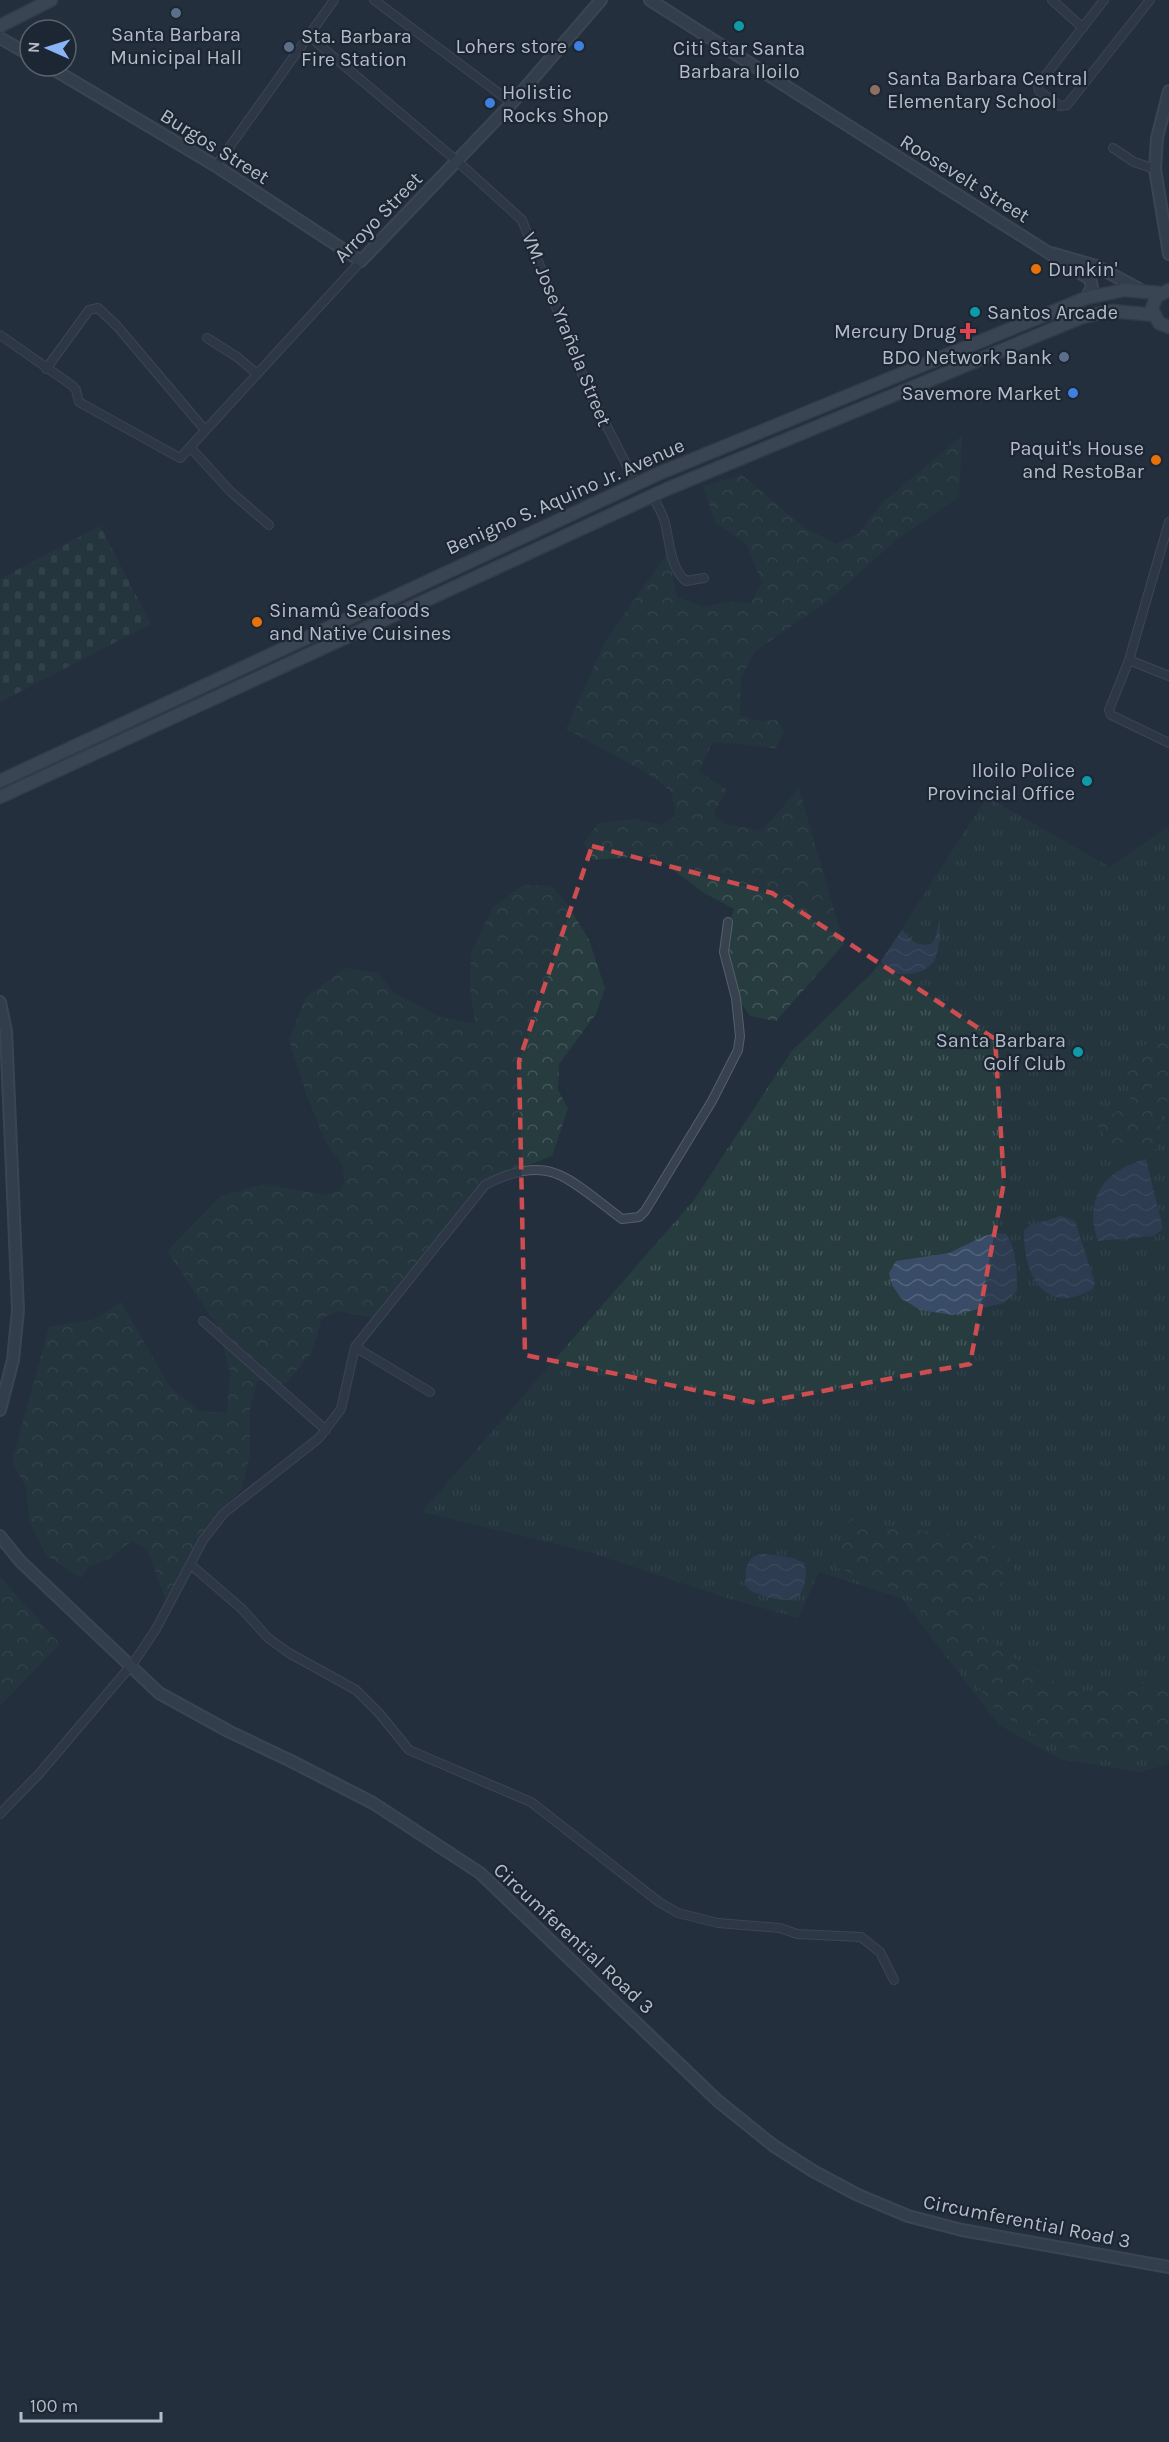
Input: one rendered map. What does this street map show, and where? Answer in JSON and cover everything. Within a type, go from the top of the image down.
[{"type":"main road","points":[[0,26],[51,0]]},
{"type":"main road","name":"Arroyo Street","points":[[361,261],[512,103],[601,0]]},
{"type":"main road","name":"Roosevelt Street","points":[[650,0],[1048,252],[1058,261],[1090,279],[1092,287],[1086,298]]},
{"type":"main road","points":[[0,38],[18,49]]},
{"type":"main road","name":"Burgos Street","points":[[68,78],[216,166],[361,261]]},
{"type":"main road","points":[[1169,92],[1157,138],[1155,169],[1169,254]]},
{"type":"main road","name":"Roosevelt Street","points":[[1048,252],[1096,266],[1141,290]]},
{"type":"main road","name":"Benigno S. Aquino Jr. Avenue","points":[[0,781],[636,483],[1086,298],[1112,291],[1165,291]]},
{"type":"main road","points":[[1165,291],[1153,303],[1154,315],[1167,328]]},
{"type":"main road","name":"Benigno S. Aquino Jr. Avenue","points":[[0,797],[653,497],[1091,314],[1112,311],[1154,315]]},
{"type":"main road","points":[[1011,330],[1018,346]]},
{"type":"main road","points":[[371,606],[378,623]]},
{"type":"main road","points":[[0,1002],[6,1031],[18,1288],[13,1360],[0,1410]]},
{"type":"main road","name":"Circumferential Road 3","points":[[0,1536],[20,1561],[129,1667],[159,1693],[230,1732],[373,1803],[480,1873],[718,2101],[774,2146],[813,2171],[858,2195],[908,2216],[962,2230],[1169,2267]]},
{"type":"street","points":[[216,166],[334,0]]},
{"type":"street","points":[[374,0],[512,103]]},
{"type":"street","points":[[1052,0],[1083,28]]},
{"type":"street","points":[[1104,0],[1038,86],[1039,91],[1060,106],[1067,105],[1150,0]]},
{"type":"street","name":"VM. Jose Yrañela Street","points":[[309,36],[457,161],[522,220],[590,394],[636,483]]},
{"type":"street","points":[[1113,148],[1134,162],[1155,169]]},
{"type":"street","name":"Arroyo Street","points":[[46,369],[75,388],[79,402],[180,458],[361,261]]},
{"type":"street","points":[[0,335],[46,369],[89,310],[98,308],[117,326],[205,430]]},
{"type":"street","points":[[207,338],[237,357],[256,373]]},
{"type":"street","points":[[190,447],[231,492],[268,525]]},
{"type":"street","points":[[653,497],[665,521],[673,559],[681,577],[686,581],[704,578]]},
{"type":"street","points":[[1169,522],[1129,660],[1110,706],[1111,715],[1169,743]]},
{"type":"street","points":[[1129,660],[1169,676]]},
{"type":"street","points":[[0,1814],[39,1774],[129,1667],[156,1629],[189,1564],[224,1512],[326,1430],[340,1409],[355,1347],[485,1185],[502,1176],[520,1171],[556,1173],[622,1219],[639,1217],[645,1211],[712,1101],[738,1050],[740,1036],[736,998],[724,952],[728,922]]},
{"type":"street","points":[[204,1321],[326,1430]]},
{"type":"street","points":[[355,1347],[430,1392]]},
{"type":"street","points":[[189,1564],[242,1609],[268,1638],[289,1653],[356,1690],[379,1713],[409,1750],[531,1802],[678,1913],[718,1923],[780,1928],[797,1934],[861,1936],[880,1952],[894,1980]]},
{"type":"highlighted area","points":[[592,846],[772,893],[995,1039],[1004,1182],[970,1364],[757,1403],[525,1355],[519,1061]]},
{"type":"green space","points":[[962,436],[959,497],[896,540],[829,600],[754,652],[741,678],[740,715],[759,721],[777,720],[784,731],[776,748],[712,743],[699,771],[727,790],[714,813],[725,824],[761,831],[799,789],[844,944],[776,1021],[750,1016],[732,990],[722,945],[734,909],[704,893],[664,863],[646,856],[593,860],[584,843],[598,823],[636,819],[662,825],[675,816],[672,792],[647,773],[566,729],[606,640],[668,552],[677,597],[704,607],[726,602],[751,603],[762,583],[747,545],[715,522],[703,486],[742,475],[805,528],[836,544],[859,533],[883,502]]},
{"type":"green space","points":[[100,526],[151,624],[0,702],[0,579]]},
{"type":"green space","points":[[987,797],[1110,867],[1169,826],[1169,1764],[1140,1772],[1060,1759],[999,1725],[901,1598],[819,1572],[798,1618],[727,1598],[589,1552],[422,1512],[694,1200],[791,1052],[875,970]]},
{"type":"green space","points":[[523,885],[552,886],[569,907],[589,940],[605,988],[596,1014],[559,1064],[558,1090],[568,1108],[552,1156],[489,1180],[378,1319],[339,1311],[322,1318],[311,1354],[285,1384],[257,1380],[250,1410],[250,1454],[241,1490],[218,1513],[168,1607],[147,1549],[132,1541],[107,1560],[89,1566],[81,1578],[47,1556],[30,1523],[26,1487],[12,1461],[49,1327],[95,1319],[121,1302],[170,1387],[199,1411],[227,1413],[230,1372],[218,1327],[167,1251],[221,1196],[264,1184],[325,1195],[341,1191],[344,1181],[343,1166],[325,1141],[289,1040],[306,997],[345,968],[378,973],[393,992],[440,1017],[475,1024],[470,986],[471,953],[493,907]]},
{"type":"green space","points":[[1169,1022],[1169,1101],[1164,1102],[1157,1149],[1121,1152],[1107,1140],[1097,1125],[1131,1102],[1127,1074],[1133,1049],[1154,1040]]},
{"type":"green space","points":[[852,1518],[896,1528],[962,1535],[978,1539],[1003,1552],[1011,1562],[1015,1575],[980,1595],[974,1616],[984,1632],[1001,1650],[1066,1689],[1088,1693],[1125,1682],[1149,1682],[1169,1687],[1169,1752],[1137,1761],[1066,1747],[1039,1737],[996,1710],[906,1593],[835,1567],[848,1524]]},
{"type":"green space","points":[[0,1577],[60,1644],[0,1706]]},
{"type":"water","points":[[940,919],[937,951],[930,965],[912,974],[897,974],[886,969],[881,961],[902,930],[917,943],[931,944],[935,939]]},
{"type":"water","points":[[1146,1159],[1163,1229],[1153,1236],[1098,1241],[1093,1212],[1101,1188],[1119,1171]]},
{"type":"water","points":[[1061,1216],[1075,1221],[1095,1283],[1093,1289],[1076,1296],[1061,1298],[1049,1295],[1032,1276],[1027,1262],[1024,1230],[1031,1225]]},
{"type":"water","points":[[997,1233],[1006,1234],[1010,1240],[1016,1269],[1017,1291],[1004,1303],[953,1315],[920,1310],[901,1298],[892,1285],[889,1273],[896,1261],[949,1253],[984,1236]]},
{"type":"water","points":[[766,1554],[793,1558],[804,1563],[805,1582],[797,1599],[771,1598],[747,1588],[746,1570],[750,1560]]},
{"type":"place","name":"Santa Barbara Municipal Hall","points":[[176,13]]},
{"type":"place","name":"Citi Star Santa Barbara Iloilo","points":[[739,26]]},
{"type":"place","name":"Lohers store","points":[[579,46]]},
{"type":"place","name":"Sta. Barbara Fire Station","points":[[289,47]]},
{"type":"place","name":"Santa Barbara Central Elementary School","points":[[875,90]]},
{"type":"place","name":"Holistic Rocks Shop","points":[[490,103]]},
{"type":"place","name":"Dunkin'","points":[[1036,269]]},
{"type":"place","name":"Santos Arcade","points":[[975,312]]},
{"type":"place","name":"Mercury Drug","points":[[968,331]]},
{"type":"place","name":"BDO Network Bank","points":[[1064,357]]},
{"type":"place","name":"Savemore Market","points":[[1073,393]]},
{"type":"place","name":"Paquit's House and RestoBar","points":[[1156,460]]},
{"type":"place","name":"Sinamû Seafoods and Native Cuisines","points":[[257,622]]},
{"type":"place","name":"Iloilo Police Provincial Office","points":[[1087,781]]},
{"type":"place","name":"Santa Barbara Golf Club","points":[[1078,1052]]}]
